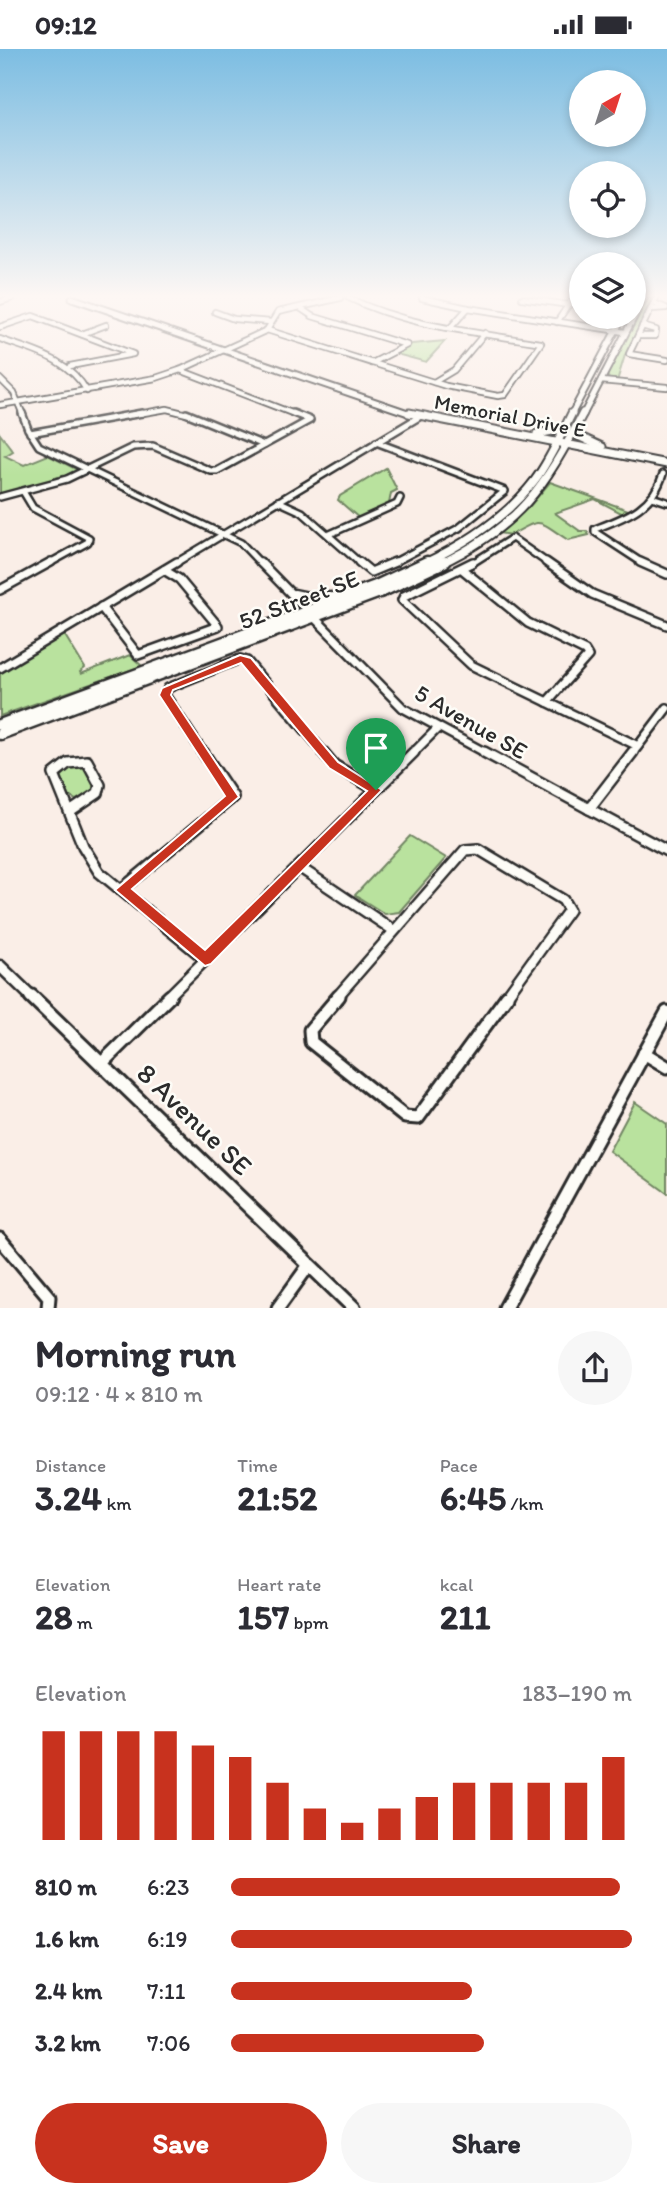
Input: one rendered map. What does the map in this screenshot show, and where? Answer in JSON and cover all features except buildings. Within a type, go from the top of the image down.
[{"type":"main road","name":"Memorial Drive E","points":[[250,357],[417,416],[535,436]]},
{"type":"main road","name":"Memorial Drive E","points":[[252,357],[420,411],[556,443],[569,439],[667,462]]},
{"type":"main road","name":"52 Street SE","points":[[0,734],[312,613],[429,561],[486,526],[537,478],[603,357]]},
{"type":"main road","name":"52 Street SE","points":[[0,725],[414,577],[483,541],[525,507],[558,462],[613,357]]},
{"type":"main road","points":[[535,436],[563,429]]},
{"type":"main road","name":"Memorial Drive E","points":[[569,439],[586,448],[667,462]]},
{"type":"main road","points":[[558,462],[574,451],[586,448]]},
{"type":"main road","points":[[294,596],[313,599],[347,596]]},
{"type":"street","points":[[46,357],[70,366],[81,377],[87,391]]},
{"type":"street","points":[[70,366],[118,357]]},
{"type":"street","points":[[0,405],[137,382],[180,370],[210,357]]},
{"type":"street","points":[[353,357],[434,382],[498,396],[505,395],[531,357]]},
{"type":"street","points":[[372,363],[384,357]]},
{"type":"street","points":[[434,382],[454,370],[465,357]]},
{"type":"street","points":[[644,357],[667,361]]},
{"type":"street","points":[[0,497],[24,493],[66,479],[133,447],[153,446],[211,471],[217,471],[310,420],[180,370]]},
{"type":"street","points":[[0,379],[16,393],[30,433],[167,409],[178,410],[264,445]]},
{"type":"street","points":[[591,379],[667,387]]},
{"type":"street","points":[[0,668],[417,416]]},
{"type":"street","name":"5 Avenue SE","points":[[30,433],[39,446],[222,534],[250,551],[403,708],[667,851]]},
{"type":"street","points":[[278,501],[302,512],[371,572],[407,558],[466,525],[505,491],[376,442]]},
{"type":"street","points":[[663,474],[655,498],[635,514],[595,529],[595,532],[636,560],[667,574]]},
{"type":"street","points":[[0,590],[88,542],[89,538],[33,508],[24,493]]},
{"type":"street","points":[[330,534],[397,504],[400,498]]},
{"type":"street","points":[[655,498],[667,502]]},
{"type":"street","points":[[638,746],[471,665],[402,600],[404,596],[462,569],[509,539],[515,539],[592,594],[667,625]]},
{"type":"street","points":[[462,569],[528,623],[585,651],[588,656],[547,702]]},
{"type":"street","points":[[101,607],[138,655],[218,625],[179,579],[164,570]]},
{"type":"street","points":[[0,656],[10,662]]},
{"type":"street","points":[[122,890],[233,797],[165,695],[168,688],[240,659],[247,661],[334,765],[376,790]]},
{"type":"street","points":[[589,809],[667,708]]},
{"type":"street","points":[[102,1063],[438,728]]},
{"type":"street","points":[[70,812],[98,793],[100,785],[87,761],[79,760],[57,768],[54,774],[88,857],[99,872],[205,959]]},
{"type":"street","points":[[478,849],[563,900],[569,910],[418,1118],[405,1117],[311,1042],[310,1030],[393,930],[465,850],[478,849]]},
{"type":"street","points":[[299,867],[393,930]]},
{"type":"street","name":"8 Avenue SE","points":[[2,971],[102,1063],[354,1308]]},
{"type":"street","points":[[505,1308],[667,1012]]},
{"type":"street","points":[[644,1053],[667,1067]]},
{"type":"street","points":[[0,1239],[49,1297],[47,1308]]},
{"type":"street","points":[[278,1308],[309,1265]]},
{"type":"green space","points":[[406,357],[431,357],[426,362]]},
{"type":"green space","points":[[616,357],[624,357],[617,381],[609,379],[607,375]]},
{"type":"green space","points":[[0,434],[13,451],[5,456],[24,465],[48,455],[78,470],[50,483],[0,495]]},
{"type":"green space","points":[[386,468],[397,490],[391,493],[389,504],[360,519],[338,500],[340,496]]},
{"type":"green space","points":[[550,482],[631,511],[623,514],[595,499],[555,513],[580,531],[587,531],[589,535],[568,540],[540,523],[529,525],[511,535],[499,533],[530,506]]},
{"type":"green space","points":[[64,634],[85,668],[81,674],[130,655],[142,666],[0,716],[0,673]]},
{"type":"green space","points":[[81,765],[94,787],[93,792],[76,800],[69,796],[61,777],[70,766]]},
{"type":"green space","points":[[410,836],[446,858],[399,912],[385,914],[355,895]]},
{"type":"green space","points":[[635,1102],[667,1124],[667,1193],[609,1151]]},
{"type":"route","points":[[240,659],[247,661],[334,765],[376,790],[205,959],[122,890],[233,797],[165,695],[168,688],[240,659]]}]
